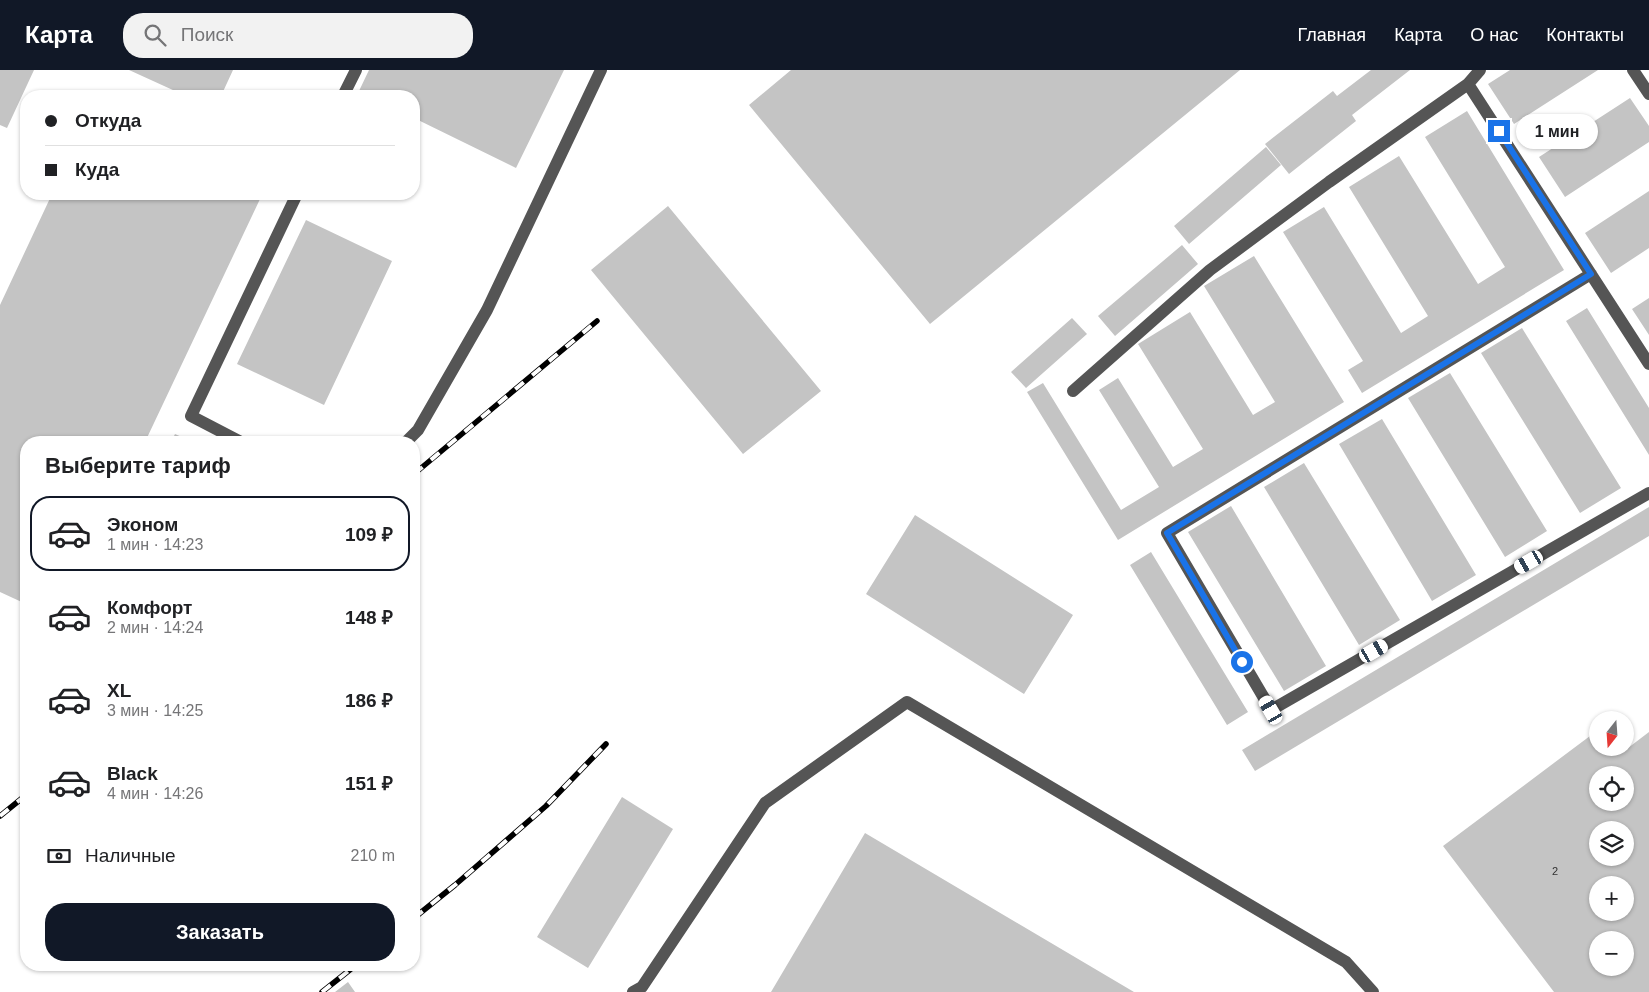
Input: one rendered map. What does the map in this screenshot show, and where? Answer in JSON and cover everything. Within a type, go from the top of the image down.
[{"type":"street","points":[[346,90],[356,70]]},
{"type":"street","points":[[412,436],[418,430],[487,310],[601,70]]},
{"type":"street","points":[[1074,391],[1210,270],[1328,182],[1468,84],[1480,70]]},
{"type":"street","points":[[1633,70],[1649,94]]},
{"type":"street","points":[[1468,84],[1649,364]]},
{"type":"street","points":[[230,436],[191,416],[294,200]]},
{"type":"street","points":[[1591,274],[1167,533],[1271,710],[1649,493]]},
{"type":"street","points":[[633,992],[642,987],[765,803],[907,702],[1346,962],[1373,992]]},
{"type":"building","points":[[0,70],[34,70],[25,90],[20,90],[20,100],[7,128],[0,125]]},
{"type":"building","points":[[129,70],[233,70],[224,90],[173,90]]},
{"type":"building","points":[[369,70],[564,70],[516,168],[420,121],[420,90],[359,90]]},
{"type":"building","points":[[791,70],[1240,70],[930,324],[749,105]]},
{"type":"building","points":[[1371,70],[1410,70],[1352,115],[1356,121],[1289,174],[1265,144],[1333,91],[1337,96]]},
{"type":"building","points":[[1510,70],[1598,70],[1514,124],[1488,84]]},
{"type":"building","points":[[1630,98],[1649,126],[1649,142],[1565,197],[1539,157]]},
{"type":"building","points":[[1467,111],[1564,270],[1362,393],[1348,370],[1363,361],[1283,232],[1324,207],[1401,333],[1428,316],[1349,187],[1399,156],[1478,284],[1505,267],[1425,137]]},
{"type":"building","points":[[1266,147],[1281,165],[1189,244],[1174,226]]},
{"type":"building","points":[[1649,191],[1649,248],[1611,273],[1585,233]]},
{"type":"building","points":[[49,200],[260,200],[148,436],[20,436],[20,601],[0,592],[0,305]]},
{"type":"building","points":[[668,206],[821,391],[743,454],[591,270]]},
{"type":"building","points":[[306,220],[392,261],[324,405],[237,364]]},
{"type":"building","points":[[1182,245],[1198,264],[1115,336],[1098,316]]},
{"type":"building","points":[[1254,256],[1344,402],[1118,540],[1027,392],[1043,383],[1121,510],[1159,487],[1099,390],[1118,378],[1173,467],[1203,449],[1138,344],[1190,312],[1253,415],[1275,402],[1204,286]]},
{"type":"building","points":[[1649,298],[1649,335],[1632,309]]},
{"type":"building","points":[[1587,308],[1649,408],[1649,455],[1566,321]]},
{"type":"building","points":[[1072,318],[1087,334],[1026,388],[1011,372]]},
{"type":"building","points":[[1522,328],[1621,488],[1580,513],[1481,353]]},
{"type":"building","points":[[1450,373],[1547,531],[1505,557],[1408,398]]},
{"type":"building","points":[[1382,419],[1476,575],[1432,601],[1339,444]]},
{"type":"building","points":[[1304,463],[1400,620],[1359,645],[1264,487]]},
{"type":"building","points":[[1231,506],[1326,666],[1284,691],[1188,532]]},
{"type":"building","points":[[1649,507],[1649,536],[1255,771],[1242,750]]},
{"type":"building","points":[[915,515],[1073,615],[1024,694],[866,594]]},
{"type":"building","points":[[1151,552],[1248,712],[1227,725],[1130,565]]},
{"type":"building","points":[[1649,732],[1649,992],[1554,992],[1443,846],[1589,737],[1589,756],[1634,756],[1634,743]]},
{"type":"building","points":[[622,797],[673,829],[588,968],[537,937]]},
{"type":"building","points":[[865,833],[1134,992],[771,992]]},
{"type":"building","points":[[348,982],[355,992],[335,992]]},
{"type":"railway","points":[[420,469],[597,321]]},
{"type":"railway","points":[[420,913],[546,806],[606,744]]},
{"type":"railway","points":[[0,816],[20,800]]},
{"type":"railway","points":[[322,992],[348,971]]},
{"type":"route","points":[[1242,662],[1167,533],[1591,274],[1499,131]]}]
